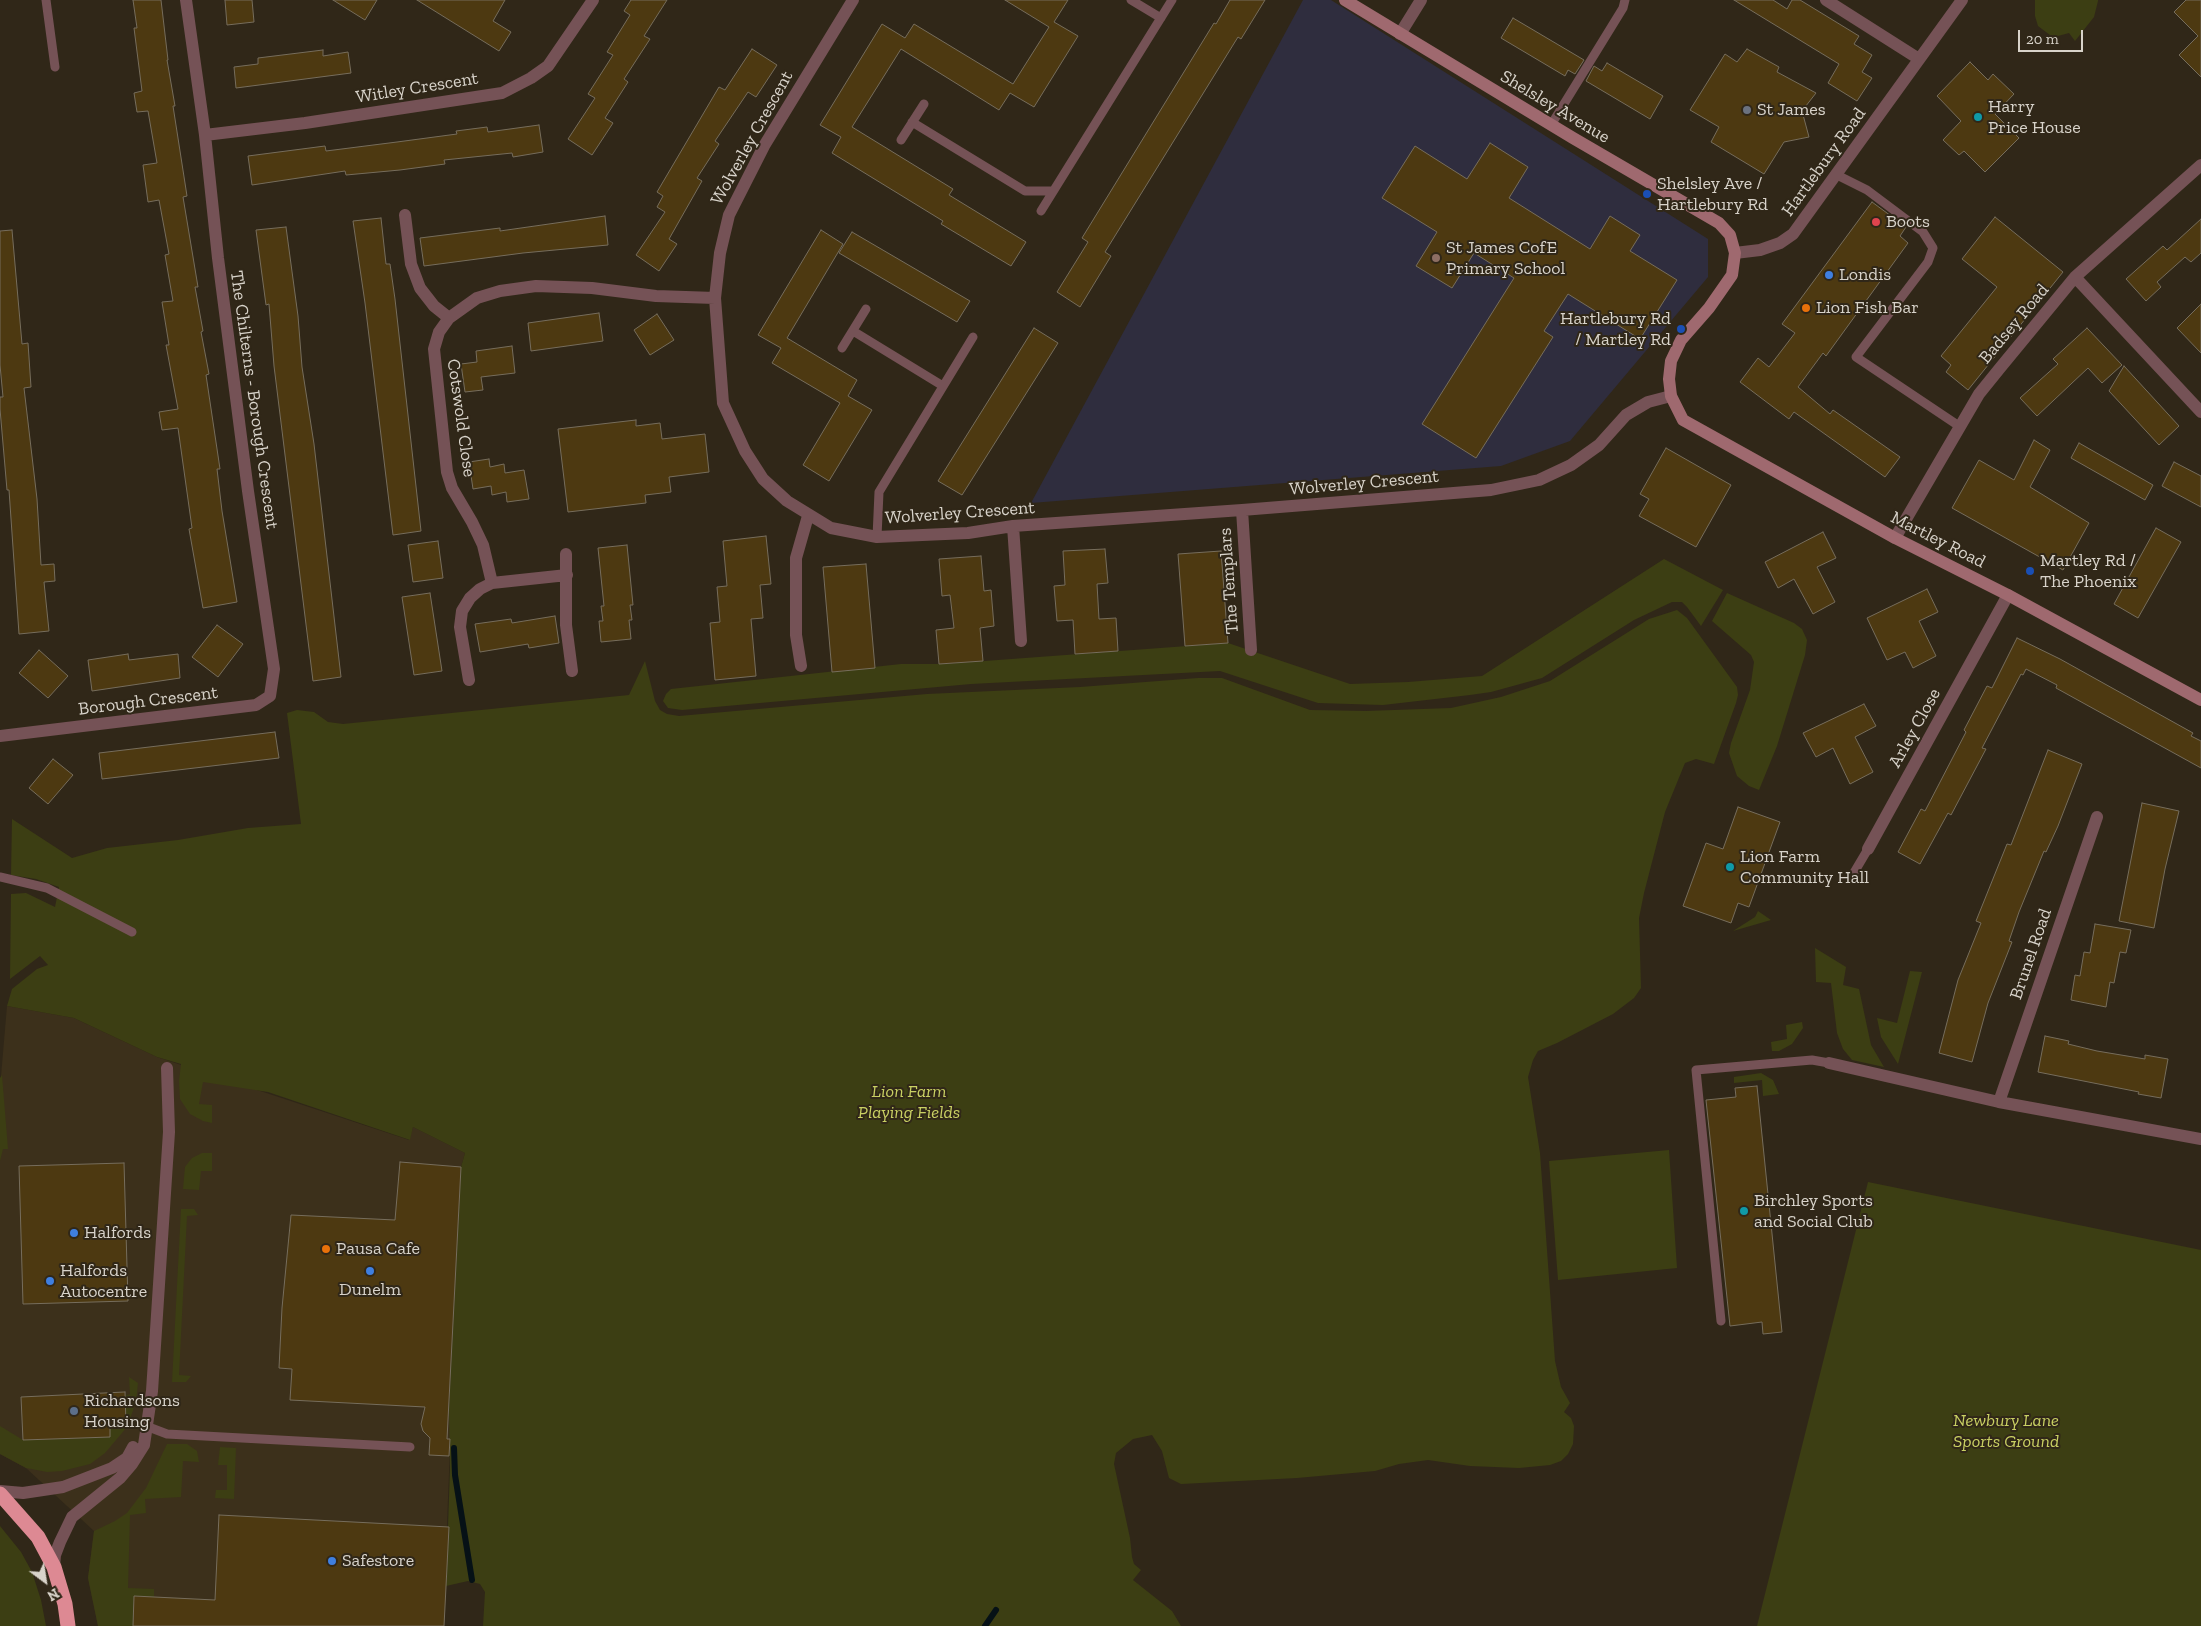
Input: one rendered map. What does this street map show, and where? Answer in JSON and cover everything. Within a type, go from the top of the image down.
[{"type":"highway","points":[[0,1492],[38,1537],[54,1567],[65,1604],[68,1626]]},
{"type":"street","points":[[186,0],[205,135]]},
{"type":"street","name":"Witley Crescent","points":[[205,135],[305,123],[502,92],[531,78],[548,66],[592,0]]},
{"type":"street","name":"Wolverley Crescent","points":[[853,0],[764,146],[729,215],[720,253],[714,298],[723,403],[745,451],[763,480],[808,516],[831,528],[877,537],[968,533],[1013,526],[1491,490],[1539,480],[1570,465],[1599,445],[1626,415],[1648,402],[1671,396]]},
{"type":"street","name":"Shelsley Avenue","points":[[1345,0],[1551,125],[1719,223],[1730,236],[1736,253]]},
{"type":"street","points":[[1400,34],[1421,0]]},
{"type":"street","points":[[1826,0],[1919,58]]},
{"type":"street","name":"Hartlebury Road","points":[[1736,253],[1760,250],[1780,243],[1793,234],[1962,0]]},
{"type":"street","name":"The Chilterns - Borough Crescent","points":[[205,135],[240,433],[274,669]]},
{"type":"street","name":"Badsey Road","points":[[1895,538],[1979,394],[2075,277],[2201,165]]},
{"type":"street","points":[[405,215],[411,264],[420,288],[434,306],[449,318]]},
{"type":"street","points":[[1671,396],[1669,379],[1671,361],[1681,340],[1709,308],[1732,275],[1736,253]]},
{"type":"street","points":[[2075,277],[2201,412]]},
{"type":"street","name":"Cotswold Close","points":[[492,583],[483,545],[452,488],[447,472],[434,349],[439,332],[449,318],[477,298],[500,291],[536,286],[592,288],[656,296],[714,298]]},
{"type":"street","name":"Martley Road","points":[[1671,396],[1683,420],[1895,538],[2008,596],[2201,700]]},
{"type":"street","name":"The Templars","points":[[1242,510],[1251,650]]},
{"type":"street","points":[[801,666],[796,636],[796,558],[808,516]]},
{"type":"street","points":[[1013,526],[1021,641]]},
{"type":"street","points":[[566,554],[566,625],[572,671]]},
{"type":"street","points":[[469,680],[461,624],[462,611],[470,598],[480,589],[492,583],[567,575]]},
{"type":"street","name":"Arley Close","points":[[1868,849],[2008,596]]},
{"type":"street","name":"Borough Crescent","points":[[0,736],[256,705],[270,696],[274,669]]},
{"type":"street","name":"Brunel Road","points":[[1999,1102],[2097,817]]},
{"type":"street","points":[[1829,1063],[1999,1102],[2201,1139]]},
{"type":"street","points":[[54,1567],[55,1555],[72,1517],[120,1478],[144,1445],[152,1398],[168,1132],[168,1068]]},
{"type":"street","points":[[0,1492],[47,1491],[94,1476],[127,1458],[146,1426]]},
{"type":"lane","points":[[46,0],[55,67]]},
{"type":"lane","points":[[1131,0],[1161,18]]},
{"type":"lane","points":[[1041,211],[1172,0]]},
{"type":"lane","points":[[1551,125],[1623,8],[1625,0]]},
{"type":"lane","points":[[901,140],[924,104]]},
{"type":"lane","points":[[912,122],[1024,190],[1053,191]]},
{"type":"lane","points":[[1835,174],[1867,190],[1924,232],[1933,248],[1928,262],[1856,357],[1960,426]]},
{"type":"lane","points":[[842,348],[866,309]]},
{"type":"lane","points":[[853,331],[943,386]]},
{"type":"lane","points":[[877,537],[879,492],[973,337]]},
{"type":"lane","name":"Arley Close","points":[[1852,876],[1868,849]]},
{"type":"lane","points":[[0,877],[48,888],[132,932]]},
{"type":"lane","points":[[1721,1321],[1696,1070],[1812,1060],[1829,1063]]},
{"type":"lane","points":[[146,1426],[167,1434],[410,1447]]},
{"type":"shaded area","name":"St James CofE Primary School","points":[[1303,0],[1331,0],[1708,239],[1708,277],[1570,441],[1501,466],[1031,503]]},
{"type":"shaded area","points":[[7,1006],[74,1018],[157,1057],[409,1140],[413,1127],[465,1153],[461,1167],[443,1626],[98,1626],[88,1578],[94,1531],[26,1468],[0,1454],[0,1088]]},
{"type":"green space","points":[[2035,0],[2098,1],[2094,17],[2075,41],[2069,33],[2058,36],[2050,35],[2038,26],[2035,16]]},
{"type":"green space","points":[[1664,559],[1723,590],[1701,626],[1682,602],[1672,602],[1634,620],[1542,678],[1491,692],[1470,695],[1383,705],[1318,703],[1220,671],[971,684],[682,710],[668,708],[663,701],[671,689],[901,664],[944,664],[1228,643],[1350,684],[1408,682],[1482,676]]},
{"type":"green space","points":[[1727,593],[1794,623],[1802,629],[1807,640],[1805,655],[1777,746],[1759,790],[1749,786],[1737,776],[1729,753],[1750,690],[1754,662],[1751,655],[1712,621]]},
{"type":"green space","name":"Lion Farm Playing Fields","points":[[1677,610],[1687,618],[1737,687],[1736,703],[1714,764],[1696,759],[1685,763],[1665,812],[1639,918],[1641,988],[1634,998],[1613,1014],[1538,1051],[1528,1077],[1540,1153],[1555,1361],[1561,1387],[1570,1403],[1564,1412],[1571,1418],[1574,1426],[1573,1444],[1568,1454],[1561,1461],[1550,1465],[1519,1468],[1470,1466],[1428,1460],[1399,1464],[1375,1471],[1297,1478],[1181,1484],[1169,1478],[1162,1451],[1152,1435],[1133,1439],[1116,1453],[1114,1464],[1130,1538],[1132,1557],[1134,1564],[1141,1570],[1133,1580],[1172,1611],[1181,1626],[483,1626],[485,1592],[480,1584],[468,1581],[446,1586],[450,1468],[449,1408],[461,1167],[465,1153],[413,1127],[410,1140],[268,1092],[203,1082],[199,1104],[212,1105],[212,1123],[203,1121],[190,1114],[180,1099],[179,1081],[181,1064],[157,1057],[74,1018],[7,1006],[12,989],[37,969],[48,965],[40,956],[10,979],[11,894],[26,893],[55,907],[59,887],[36,879],[11,875],[12,819],[72,858],[107,848],[178,840],[248,828],[301,824],[287,713],[297,710],[314,712],[328,722],[343,724],[629,695],[645,661],[655,701],[660,710],[667,714],[679,716],[927,694],[1080,687],[1198,678],[1222,678],[1310,710],[1366,711],[1451,708],[1501,697],[1550,681],[1649,619]]},
{"type":"green space","points":[[1758,911],[1771,920],[1733,931],[1755,917]]},
{"type":"green space","points":[[1815,948],[1846,967],[1843,985],[1859,989],[1871,1045],[1884,1067],[1852,1060],[1843,1049],[1837,1033],[1831,983],[1816,982]]},
{"type":"green space","points":[[1910,971],[1922,972],[1898,1064],[1881,1037],[1877,1018],[1897,1023]]},
{"type":"green space","points":[[1802,1022],[1803,1028],[1792,1044],[1779,1051],[1772,1051],[1771,1042],[1787,1039],[1786,1025]]},
{"type":"green space","points":[[1761,1073],[1773,1080],[1779,1094],[1763,1096],[1762,1080],[1734,1083],[1734,1077]]},
{"type":"green space","points":[[2,1075],[8,1149],[3,1149],[0,1161],[0,1078]]},
{"type":"green space","points":[[1669,1150],[1677,1268],[1558,1280],[1549,1161]]},
{"type":"green space","points":[[202,1153],[212,1153],[212,1171],[201,1171],[199,1190],[183,1189],[185,1167],[192,1158]]},
{"type":"green space","name":"Newbury Lane Sports Ground","points":[[1868,1182],[2201,1250],[2201,1626],[1757,1626]]},
{"type":"green space","points":[[181,1209],[194,1209],[198,1215],[187,1216],[179,1375],[191,1376],[186,1382],[172,1382]]},
{"type":"green space","points":[[129,1377],[138,1383],[136,1402],[127,1427],[105,1453],[90,1464],[62,1471],[47,1472],[26,1468],[0,1454],[0,1426],[23,1440],[110,1437],[110,1426],[126,1425],[125,1396],[130,1394]]},
{"type":"green space","points":[[167,1444],[187,1444],[197,1451],[199,1462],[183,1461],[181,1497],[145,1499],[146,1513],[130,1515],[128,1588],[154,1589],[154,1597],[134,1596],[133,1626],[98,1626],[88,1578],[94,1531],[127,1513],[146,1488]]},
{"type":"green space","points":[[220,1447],[236,1448],[234,1499],[215,1498],[216,1490],[227,1490],[227,1465],[218,1465]]},
{"type":"green space","points":[[0,1526],[21,1552],[32,1572],[41,1600],[46,1626],[0,1626]]},
{"type":"building","points":[[133,0],[161,0],[167,60],[175,106],[173,106],[187,196],[183,197],[198,287],[195,287],[203,331],[201,332],[209,374],[206,375],[220,469],[217,469],[222,511],[237,602],[203,608],[189,529],[192,528],[178,428],[162,430],[159,412],[178,409],[166,345],[169,345],[162,302],[173,301],[165,255],[169,254],[159,200],[148,202],[143,165],[157,163],[148,111],[137,112],[134,93],[142,91],[134,28],[137,28]]},
{"type":"building","points":[[225,0],[252,0],[254,22],[227,25]]},
{"type":"building","points":[[333,0],[377,0],[365,20]]},
{"type":"building","points":[[417,0],[505,0],[493,21],[511,32],[499,51]]},
{"type":"building","points":[[631,0],[667,0],[644,36],[650,39],[624,79],[628,82],[605,118],[613,123],[592,155],[568,139],[595,98],[588,94],[613,55],[607,52],[630,15],[624,11]]},
{"type":"building","points":[[1005,0],[1068,0],[1054,22],[1078,36],[1034,107],[1010,93],[999,110],[901,49],[852,127],[953,189],[949,195],[1026,242],[1011,266],[941,224],[943,221],[832,153],[841,137],[820,125],[882,24],[905,38],[914,24],[1013,84],[1049,27]]},
{"type":"building","points":[[1230,0],[1265,0],[1241,39],[1238,37],[1105,252],[1111,256],[1080,307],[1057,292],[1088,242],[1082,238]]},
{"type":"building","points":[[1734,0],[1773,0],[1787,9],[1792,0],[1800,0],[1859,36],[1854,44],[1872,55],[1862,72],[1872,78],[1857,101],[1828,83],[1839,64]]},
{"type":"building","points":[[2186,0],[2201,0],[2201,77],[2179,55],[2198,36],[2174,12]]},
{"type":"building","points":[[1513,18],[1584,60],[1575,74],[1568,70],[1565,76],[1501,38]]},
{"type":"building","points":[[752,49],[777,65],[756,97],[748,92],[715,141],[719,144],[697,178],[702,181],[669,239],[677,244],[659,271],[636,255],[665,212],[657,207],[663,196],[657,192],[719,87],[725,90]]},
{"type":"building","name":"St James","points":[[1747,49],[1779,67],[1777,72],[1816,93],[1802,111],[1809,137],[1784,142],[1764,174],[1711,142],[1719,127],[1690,110],[1725,54],[1737,62]]},
{"type":"building","points":[[323,50],[323,56],[348,52],[351,73],[236,88],[234,67],[258,64],[258,58]]},
{"type":"building","name":"Harry Price House","points":[[1970,62],[1988,80],[1993,74],[2014,94],[1995,114],[2019,138],[1985,172],[1964,151],[1959,155],[1943,140],[1961,121],[1937,96]]},
{"type":"building","points":[[1607,63],[1663,96],[1650,119],[1586,81],[1594,66],[1602,71]]},
{"type":"building","points":[[539,125],[543,152],[513,157],[512,153],[444,160],[445,164],[400,170],[346,175],[345,171],[252,185],[248,156],[325,146],[326,151],[457,134],[456,131],[487,127],[488,132]]},
{"type":"building","points":[[1490,143],[1528,167],[1509,198],[1590,249],[1610,216],[1640,235],[1630,251],[1677,280],[1640,339],[1568,294],[1544,331],[1553,337],[1476,458],[1422,424],[1514,278],[1474,253],[1452,288],[1416,266],[1437,232],[1382,198],[1415,146],[1467,179]]},
{"type":"building","points":[[1872,202],[1906,227],[1900,236],[1908,243],[1826,356],[1823,353],[1798,387],[1830,414],[1833,410],[1900,457],[1885,477],[1794,412],[1789,419],[1740,382],[1758,358],[1769,367],[1795,333],[1782,324]]},
{"type":"building","points":[[605,216],[608,245],[523,253],[424,266],[420,238],[500,228],[500,231]]},
{"type":"building","points":[[1995,217],[2063,272],[1968,390],[1946,372],[1951,365],[1941,356],[1997,287],[1962,259]]},
{"type":"building","points":[[381,218],[386,264],[390,264],[395,299],[421,531],[393,535],[365,303],[353,221]]},
{"type":"building","points":[[2201,219],[2201,253],[2191,262],[2185,257],[2157,282],[2161,287],[2146,301],[2126,279],[2163,246],[2167,250]]},
{"type":"building","points":[[286,227],[341,677],[313,681],[274,366],[269,304],[266,305],[256,230]]},
{"type":"building","points":[[12,230],[22,344],[28,343],[31,387],[24,388],[37,499],[41,565],[54,564],[55,581],[44,582],[49,631],[19,634],[9,490],[7,490],[0,409],[0,397],[3,397],[0,365],[0,231]]},
{"type":"building","points":[[821,230],[843,244],[787,338],[857,380],[848,396],[872,410],[829,481],[803,465],[840,403],[772,363],[781,348],[758,335]]},
{"type":"building","points":[[852,232],[970,301],[957,322],[839,253]]},
{"type":"building","points":[[2201,304],[2201,353],[2177,328]]},
{"type":"building","points":[[599,313],[603,341],[531,351],[528,323]]},
{"type":"building","points":[[657,314],[674,340],[650,355],[634,330]]},
{"type":"building","points":[[1034,328],[1058,343],[962,495],[938,481]]},
{"type":"building","points":[[2087,328],[2122,365],[2102,383],[2088,368],[2037,416],[2020,398],[2058,364],[2053,359]]},
{"type":"building","points":[[512,346],[515,373],[481,377],[483,390],[465,392],[461,364],[477,362],[476,351]]},
{"type":"building","points":[[2124,366],[2179,426],[2159,445],[2109,391]]},
{"type":"building","points":[[636,420],[636,426],[660,423],[662,439],[705,434],[709,472],[669,477],[671,492],[645,495],[646,503],[568,512],[558,429]]},
{"type":"building","points":[[2034,440],[2050,450],[2030,487],[2089,523],[2063,570],[1952,508],[1979,460],[2014,480]]},
{"type":"building","points":[[2079,443],[2153,485],[2145,500],[2071,458]]},
{"type":"building","points":[[1666,448],[1731,485],[1696,547],[1639,516],[1649,499],[1640,494]]},
{"type":"building","points":[[489,459],[490,467],[504,464],[505,473],[524,470],[529,499],[507,502],[506,492],[492,495],[491,486],[473,489],[469,462]]},
{"type":"building","points":[[2174,462],[2201,476],[2201,507],[2162,486]]},
{"type":"building","points":[[2156,528],[2181,542],[2138,618],[2114,604]]},
{"type":"building","points":[[1823,532],[1836,558],[1817,567],[1835,602],[1813,614],[1794,579],[1778,588],[1765,562]]},
{"type":"building","points":[[766,536],[771,584],[760,585],[763,618],[751,619],[756,676],[715,680],[710,623],[720,622],[717,587],[727,586],[723,541]]},
{"type":"building","points":[[438,541],[443,578],[413,582],[408,545]]},
{"type":"building","points":[[627,545],[633,605],[630,605],[632,620],[629,620],[631,639],[601,642],[599,621],[603,621],[601,606],[604,606],[598,548]]},
{"type":"building","points":[[1105,549],[1108,583],[1097,584],[1099,619],[1116,618],[1118,651],[1075,654],[1073,620],[1057,621],[1054,586],[1065,585],[1063,551]]},
{"type":"building","points":[[1221,551],[1228,643],[1185,646],[1178,554]]},
{"type":"building","points":[[981,556],[984,591],[991,590],[994,626],[980,628],[983,661],[939,664],[936,630],[954,628],[950,595],[942,596],[939,559]]},
{"type":"building","points":[[866,564],[875,668],[832,672],[823,567]]},
{"type":"building","points":[[1927,589],[1938,612],[1919,621],[1936,656],[1913,668],[1905,652],[1887,660],[1867,618]]},
{"type":"building","points":[[430,593],[442,671],[414,675],[402,597]]},
{"type":"building","points":[[555,616],[559,643],[529,648],[528,644],[480,652],[475,624],[511,619],[512,623]]},
{"type":"building","points":[[217,625],[243,644],[218,677],[192,657]]},
{"type":"building","points":[[2017,638],[2060,659],[2193,733],[2191,736],[2201,741],[2201,768],[2056,688],[2057,685],[2026,669],[2023,675],[2021,674],[1982,748],[1986,749],[1951,815],[1948,813],[1920,864],[1898,852],[1921,809],[1925,811],[1966,732],[1964,730],[1987,686],[1992,688]]},
{"type":"building","points":[[39,650],[68,676],[48,698],[19,673]]},
{"type":"building","points":[[128,654],[129,660],[178,654],[180,678],[92,691],[88,660]]},
{"type":"building","points":[[1864,704],[1876,726],[1855,737],[1873,772],[1850,784],[1833,748],[1816,757],[1803,733]]},
{"type":"building","points":[[275,732],[279,758],[102,779],[99,753]]},
{"type":"building","points":[[2048,750],[2082,764],[2058,826],[2046,852],[2044,851],[2019,912],[2009,941],[2012,942],[1988,1003],[1972,1062],[1939,1053],[1958,980],[1981,923],[1976,921],[2007,844],[2011,845]]},
{"type":"building","points":[[53,759],[73,775],[48,804],[29,788]]},
{"type":"building","points":[[2142,803],[2179,811],[2165,869],[2154,928],[2119,921]]},
{"type":"building","name":"Lion Farm Community Hall","points":[[1738,807],[1780,822],[1749,907],[1738,903],[1731,923],[1683,906],[1706,843],[1723,849]]},
{"type":"building","points":[[2095,924],[2131,930],[2126,953],[2120,952],[2114,983],[2110,982],[2106,1007],[2071,1000],[2075,975],[2080,976],[2084,952],[2090,953]]},
{"type":"building","points":[[2045,1036],[2069,1041],[2068,1044],[2097,1051],[2145,1059],[2145,1055],[2168,1059],[2161,1098],[2038,1072]]},
{"type":"building","name":"Birchley Sports and Social Club","points":[[1757,1086],[1782,1332],[1763,1334],[1762,1322],[1730,1326],[1706,1100],[1736,1097],[1735,1088]]},
{"type":"building","name":"Dunelm","points":[[400,1162],[461,1167],[447,1439],[450,1439],[449,1456],[429,1455],[430,1438],[423,1431],[421,1424],[425,1407],[290,1400],[292,1369],[279,1368],[282,1308],[291,1215],[395,1220]]},
{"type":"building","name":"Halfords","points":[[124,1163],[128,1301],[23,1304],[19,1166]]},
{"type":"building","name":"Richardsons Housing","points":[[125,1392],[126,1425],[110,1426],[110,1437],[23,1440],[21,1397]]},
{"type":"building","name":"Safestore","points":[[219,1515],[449,1527],[444,1626],[133,1626],[134,1596],[215,1600]]},
{"type":"waterway","points":[[454,1448],[455,1475],[472,1580]]},
{"type":"waterway","points":[[985,1626],[996,1610]]},
{"type":"place","name":"St James","points":[[1747,110]]},
{"type":"place","name":"Harry Price House","points":[[1978,117]]},
{"type":"place","name":"Shelsley Ave / Hartlebury Rd","points":[[1647,194]]},
{"type":"place","name":"Boots","points":[[1876,222]]},
{"type":"place","name":"St James CofE Primary School","points":[[1436,258]]},
{"type":"place","name":"Londis","points":[[1829,275]]},
{"type":"place","name":"Lion Fish Bar","points":[[1806,308]]},
{"type":"place","name":"Hartlebury Rd / Martley Rd","points":[[1681,329]]},
{"type":"place","name":"Martley Rd / The Phoenix","points":[[2030,571]]},
{"type":"place","name":"Lion Farm Community Hall","points":[[1730,867]]},
{"type":"place","name":"Birchley Sports and Social Club","points":[[1744,1211]]},
{"type":"place","name":"Halfords","points":[[74,1233]]},
{"type":"place","name":"Pausa Cafe","points":[[326,1249]]},
{"type":"place","name":"Dunelm","points":[[370,1271]]},
{"type":"place","name":"Halfords Autocentre","points":[[50,1281]]},
{"type":"place","name":"Richardsons Housing","points":[[74,1411]]},
{"type":"place","name":"Safestore","points":[[332,1561]]}]
